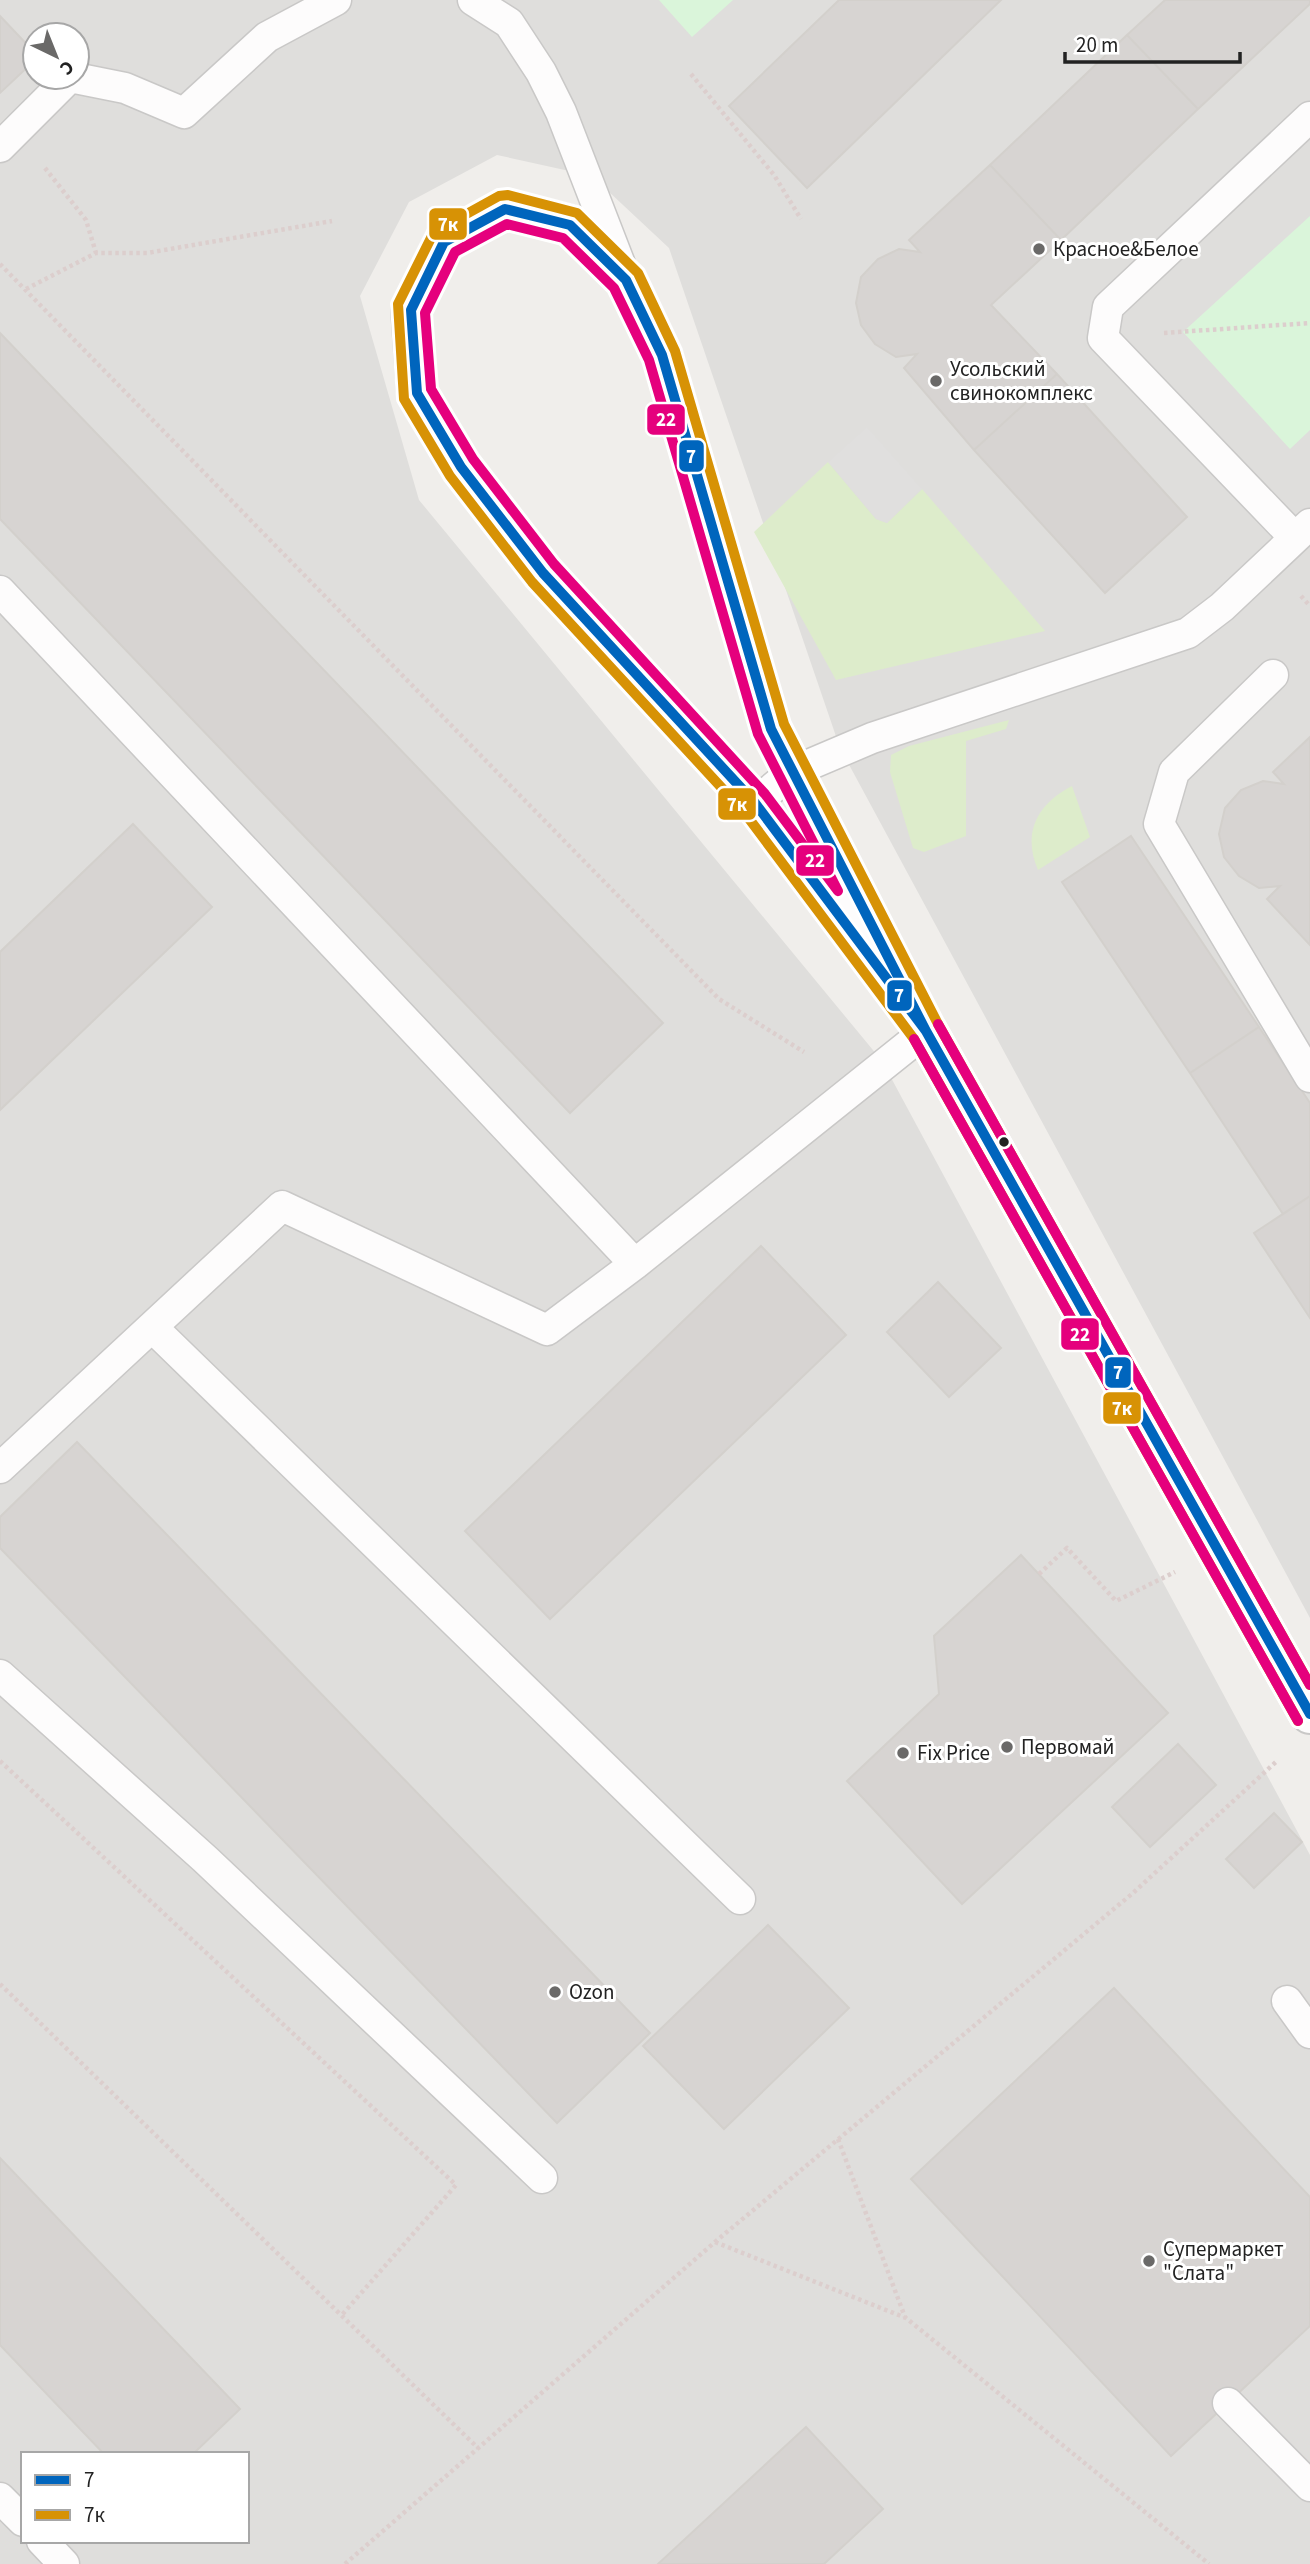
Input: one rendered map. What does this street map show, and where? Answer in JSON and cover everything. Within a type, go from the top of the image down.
[{"type":"street","points":[[926,1031],[755,803],[543,573],[461,467],[417,393],[411,310],[444,242],[505,209],[570,225],[626,280],[662,355],[771,729],[926,1031],[1310,1714]]},
{"type":"lane","points":[[0,147],[70,77],[125,88],[184,113],[267,37],[336,0]]},
{"type":"lane","points":[[472,0],[509,23],[541,72],[561,112],[626,280]]},
{"type":"lane","points":[[755,803],[792,772],[872,738],[1188,633],[1222,607],[1303,531],[1103,338],[1108,307],[1310,117]]},
{"type":"lane","points":[[0,591],[635,1264]]},
{"type":"lane","points":[[1273,676],[1174,772],[1160,824],[1273,1020],[1310,1077]]},
{"type":"lane","points":[[0,1468],[282,1206],[547,1330],[635,1264],[926,1031]]},
{"type":"lane","points":[[153,1328],[740,1899]]},
{"type":"lane","points":[[0,1675],[205,1859],[542,2178]]},
{"type":"lane","points":[[1287,2001],[1310,2033]]},
{"type":"lane","points":[[1228,2403],[1310,2486]]},
{"type":"lane","points":[[0,2498],[21,2519]]},
{"type":"lane","points":[[44,2543],[64,2564]]},
{"type":"path","points":[[691,74],[774,175],[801,219]]},
{"type":"path","points":[[34,163],[45,168],[86,220],[96,253]]},
{"type":"path","points":[[26,289],[96,253],[147,253],[331,221]]},
{"type":"path","points":[[0,264],[719,999],[804,1052]]},
{"type":"path","points":[[1103,338],[1310,323]]},
{"type":"path","points":[[1039,1574],[1067,1548],[1116,1601],[1179,1570]]},
{"type":"path","points":[[345,2564],[715,2242],[1133,1893],[1278,1760]]},
{"type":"path","points":[[0,1761],[456,2185],[341,2316]]},
{"type":"path","points":[[0,1984],[478,2448]]},
{"type":"path","points":[[838,2139],[906,2318]]},
{"type":"path","points":[[715,2242],[906,2318],[1209,2564]]},
{"type":"shaded area","points":[[0,0],[1310,0],[1310,1618],[840,748],[669,248],[592,176],[497,155],[409,202],[360,296],[419,500],[882,1061],[1310,1855],[1310,2564],[0,2564]]},
{"type":"shaded area","points":[[867,427],[922,489],[887,523],[876,519],[828,462]]},
{"type":"green space","points":[[659,0],[733,0],[692,37]]},
{"type":"green space","points":[[1310,216],[1310,430],[1290,449],[1183,332]]},
{"type":"green space","points":[[828,462],[876,519],[887,523],[922,489],[1045,631],[836,680],[754,532]]},
{"type":"green space","points":[[1009,720],[1006,729],[966,741],[966,836],[924,852],[913,848],[890,772],[891,755],[909,746]]},
{"type":"green space","points":[[1072,786],[1090,837],[1038,870],[1032,844],[1036,821],[1050,802]]},
{"type":"building","points":[[839,0],[1001,0],[807,188],[729,106]]},
{"type":"building","points":[[1165,0],[1310,0],[1310,4],[1198,109],[1127,35]]},
{"type":"building","points":[[0,16],[21,38],[21,73],[0,93]]},
{"type":"building","points":[[1127,35],[1198,109],[1061,240],[990,165]]},
{"type":"building","points":[[990,165],[1061,240],[991,305],[1057,374],[974,450],[904,368],[917,354],[896,357],[875,344],[861,325],[856,303],[861,277],[878,259],[899,249],[920,252],[909,240]]},
{"type":"building","points":[[0,333],[663,1023],[570,1113],[0,519]]},
{"type":"building","points":[[1057,374],[1187,517],[1105,593],[974,450]]},
{"type":"building","points":[[1310,737],[1310,945],[1267,899],[1280,886],[1259,888],[1239,876],[1224,857],[1219,834],[1225,808],[1241,790],[1263,781],[1284,784],[1273,772]]},
{"type":"building","points":[[133,824],[212,907],[0,1110],[0,952]]},
{"type":"building","points":[[1131,836],[1259,1027],[1190,1073],[1062,882]]},
{"type":"building","points":[[1259,1027],[1310,1103],[1310,1196],[1283,1214],[1190,1073]]},
{"type":"building","points":[[1310,1196],[1310,1318],[1254,1233]]},
{"type":"building","points":[[761,1246],[846,1335],[550,1619],[465,1531]]},
{"type":"building","points":[[938,1282],[1001,1348],[949,1397],[887,1332]]},
{"type":"building","points":[[77,1442],[650,2033],[557,2123],[0,1548],[0,1517]]},
{"type":"building","name":"Первомай","points":[[1021,1555],[1168,1713],[962,1904],[847,1781],[939,1694],[934,1636]]},
{"type":"building","points":[[1178,1744],[1216,1785],[1150,1847],[1112,1807]]},
{"type":"building","points":[[1274,1813],[1302,1842],[1254,1888],[1226,1859]]},
{"type":"building","points":[[768,1925],[849,2008],[724,2129],[643,2046]]},
{"type":"building","name":"Супермаркет \"Слата\"","points":[[1114,1988],[1310,2197],[1310,2326],[1171,2456],[911,2179]]},
{"type":"building","points":[[0,2158],[240,2409],[195,2452],[102,2452],[0,2345]]},
{"type":"building","points":[[806,2427],[883,2509],[824,2564],[658,2564]]},
{"type":"transit line","name":"7к","points":[[1298,1721],[914,1039],[744,812],[532,582],[450,476],[404,399],[398,304],[434,232],[499,196],[508,195],[577,213],[638,273],[675,351],[784,724],[938,1024],[1310,1685]]},
{"type":"transit line","name":"7","points":[[505,209],[570,225],[626,280],[662,355],[771,729],[926,1031],[755,803],[543,573],[461,467],[417,393],[411,310],[444,242],[505,209]]},
{"type":"transit line","name":"22","points":[[507,224],[563,238],[614,288],[649,360],[758,734],[838,891],[765,794],[554,564],[473,459],[431,389],[425,313],[455,252],[507,224]]},
{"type":"transit line","name":"22","points":[[938,1024],[1310,1685]]},
{"type":"transit line","name":"7","points":[[926,1031],[1310,1714]]},
{"type":"transit line","name":"22","points":[[914,1039],[1298,1721]]},
{"type":"place","name":"Красное&Белое","points":[[1039,249]]},
{"type":"place","name":"Усольский свинокомплекс","points":[[936,381]]},
{"type":"place","name":"Первомай","points":[[1007,1747]]},
{"type":"place","name":"Fix Price","points":[[903,1753]]},
{"type":"place","name":"Ozon","points":[[555,1992]]},
{"type":"place","name":"Супермаркет \"Слата\"","points":[[1149,2261]]}]
